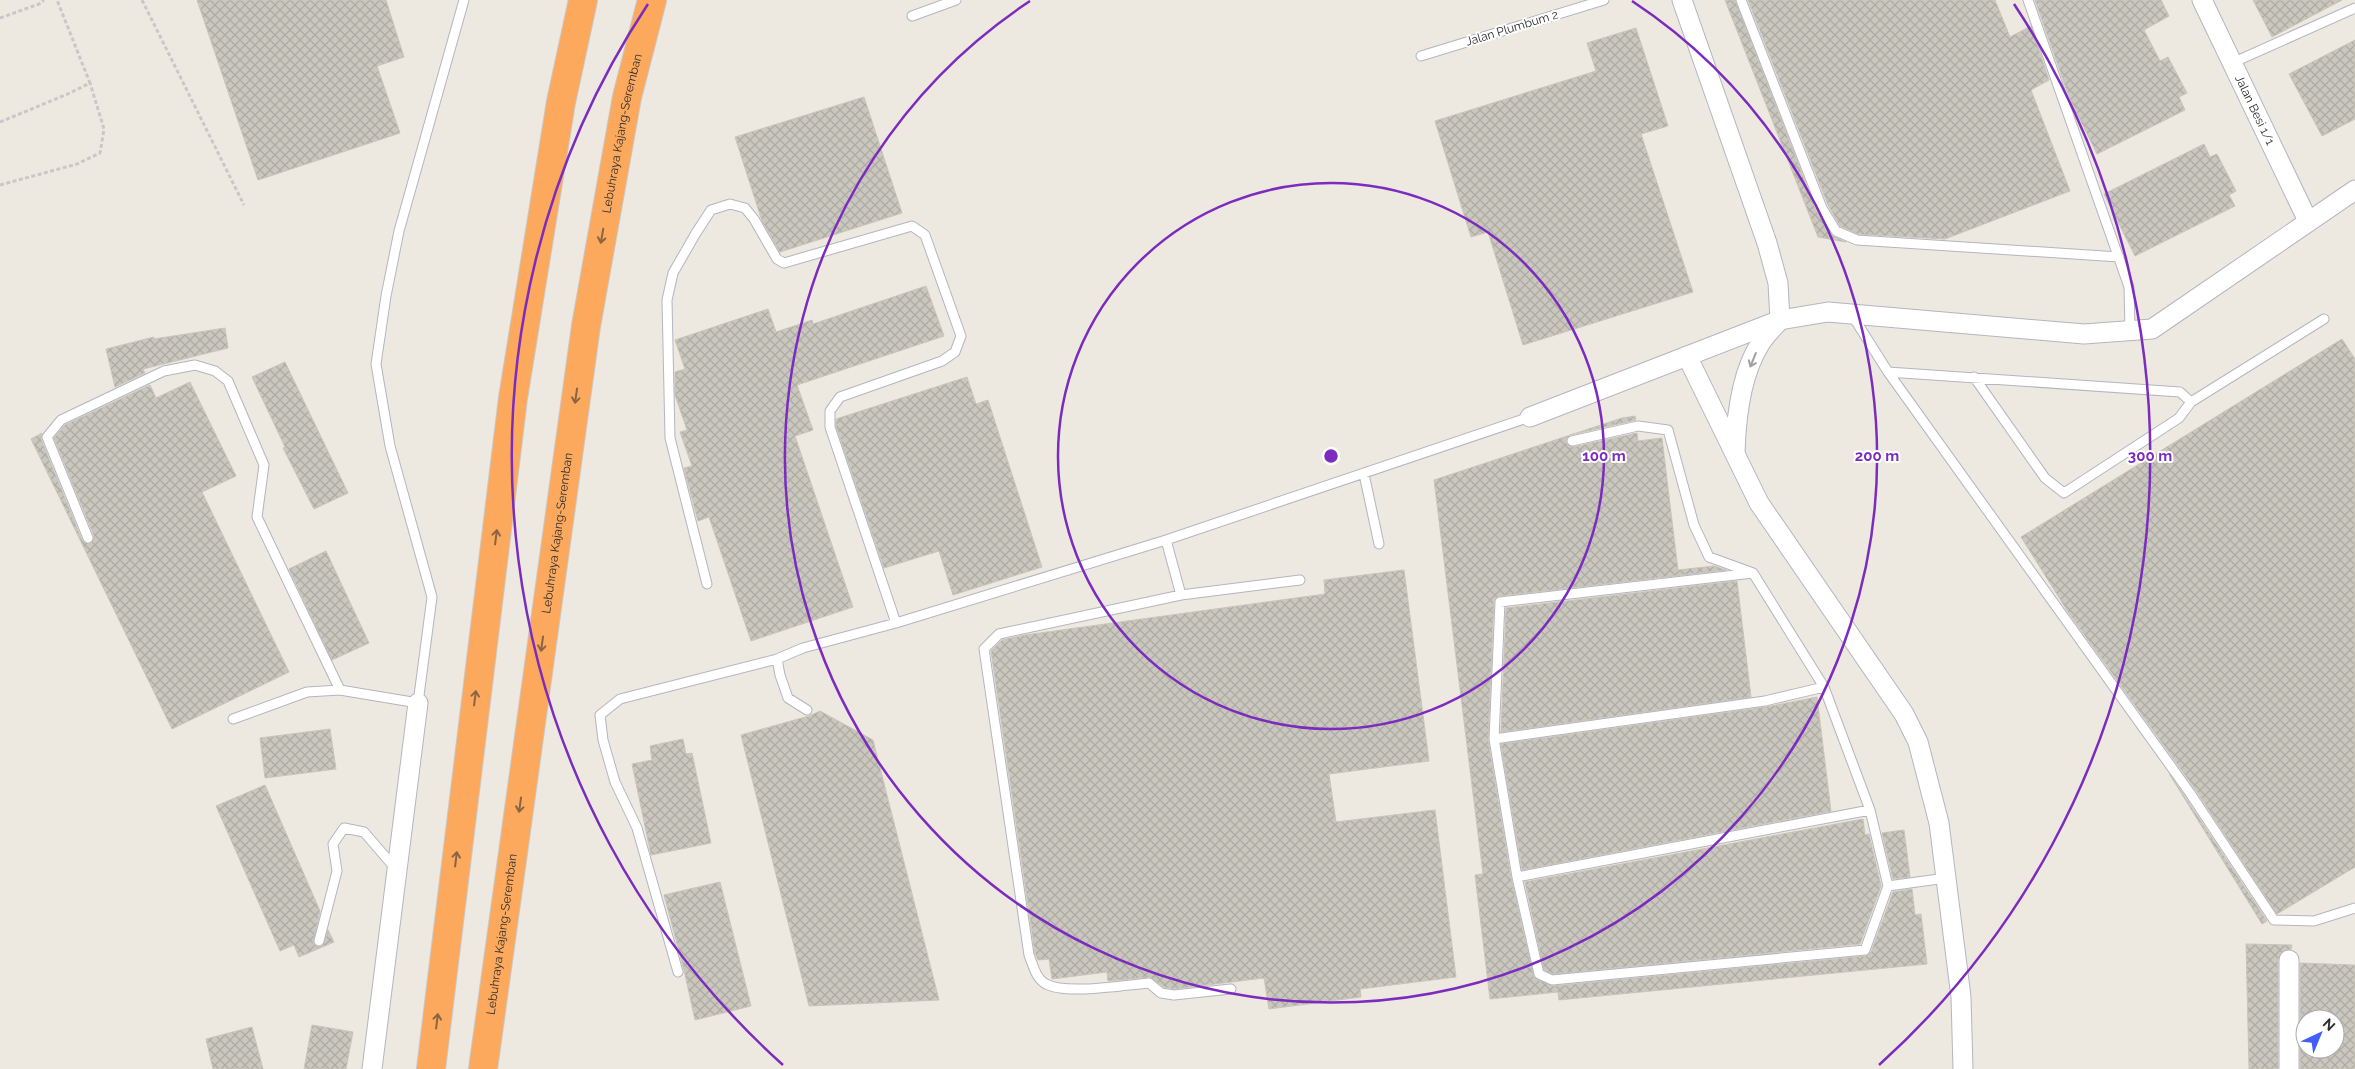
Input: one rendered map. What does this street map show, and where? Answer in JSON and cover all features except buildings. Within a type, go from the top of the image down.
[{"type":"highway","points":[[431,1069],[513,398],[561,102],[583,0]]},
{"type":"highway","name":"Lebuhraya Kajang-Seremban","points":[[483,1069],[586,326],[627,98],[652,0]]},
{"type":"street","points":[[1682,0],[1767,243],[1778,283],[1780,320],[1760,344],[1746,379],[1736,419],[1735,457]]},
{"type":"street","name":"Jalan Besi 1/1","points":[[2202,0],[2308,221]]},
{"type":"street","points":[[1530,417],[1780,320],[1828,312],[2084,334],[2152,329],[2355,190]]},
{"type":"street","points":[[1687,356],[1759,503],[1904,714],[1915,735],[1938,822],[1961,997],[1963,1069]]},
{"type":"street","points":[[372,1069],[418,704]]},
{"type":"street","points":[[2289,960],[2289,1069]]},
{"type":"lane","points":[[233,719],[307,692],[340,690],[418,704],[432,598],[390,446],[376,364],[386,296],[399,231],[464,0]]},
{"type":"lane","points":[[912,16],[956,0]]},
{"type":"lane","name":"Jalan Plumbum 2","points":[[1421,56],[1604,0]]},
{"type":"lane","points":[[1741,0],[1822,208],[1836,230],[1856,240],[2119,257]]},
{"type":"lane","points":[[2028,0],[2129,287],[2130,331]]},
{"type":"lane","points":[[2232,64],[2355,8]]},
{"type":"lane","points":[[706,584],[670,438],[667,300],[674,273],[696,233],[711,210],[730,204],[745,208],[754,219],[777,259],[784,262],[912,226],[925,235],[961,336],[955,352],[942,361],[840,397],[830,411],[830,427],[896,623]]},
{"type":"lane","points":[[1850,313],[1888,372],[2185,785],[2274,920],[2314,921],[2355,908]]},
{"type":"lane","points":[[1974,377],[2046,478],[2064,493],[2179,418],[2192,402],[2324,319]]},
{"type":"lane","points":[[88,538],[48,437],[61,420],[164,371],[195,366],[215,371],[228,381],[264,465],[257,517],[340,690]]},
{"type":"lane","points":[[1888,372],[2180,392],[2192,402]]},
{"type":"lane","points":[[678,972],[637,828],[615,782],[603,740],[600,715],[620,699],[777,658],[803,648],[896,623],[1166,540],[1530,417]]},
{"type":"lane","points":[[1572,441],[1638,426],[1668,430],[1694,525],[1709,558],[1753,573],[1824,687],[1870,810],[1888,886],[1865,950],[1552,980],[1539,974],[1517,876],[1494,739],[1500,602],[1753,573]]},
{"type":"lane","points":[[1364,474],[1379,544]]},
{"type":"lane","points":[[1166,540],[1182,595]]},
{"type":"lane","points":[[1231,989],[1174,996],[1161,993],[1150,983],[1062,990],[1045,984],[1034,971],[1029,955],[984,649],[999,634],[1182,595],[1300,580]]},
{"type":"lane","points":[[777,658],[780,675],[788,698],[807,710]]},
{"type":"lane","points":[[1494,739],[1765,701],[1824,687]]},
{"type":"lane","points":[[1517,876],[1870,810]]},
{"type":"lane","points":[[319,941],[337,871],[333,844],[344,828],[364,832],[397,870]]},
{"type":"lane","points":[[1888,886],[1946,878]]},
{"type":"path","points":[[0,18],[39,4],[44,0]]},
{"type":"path","points":[[0,185],[77,164],[100,153],[104,128],[90,83],[57,0]]},
{"type":"path","points":[[142,0],[244,205]]},
{"type":"path","points":[[0,122],[70,94],[90,83]]}]
